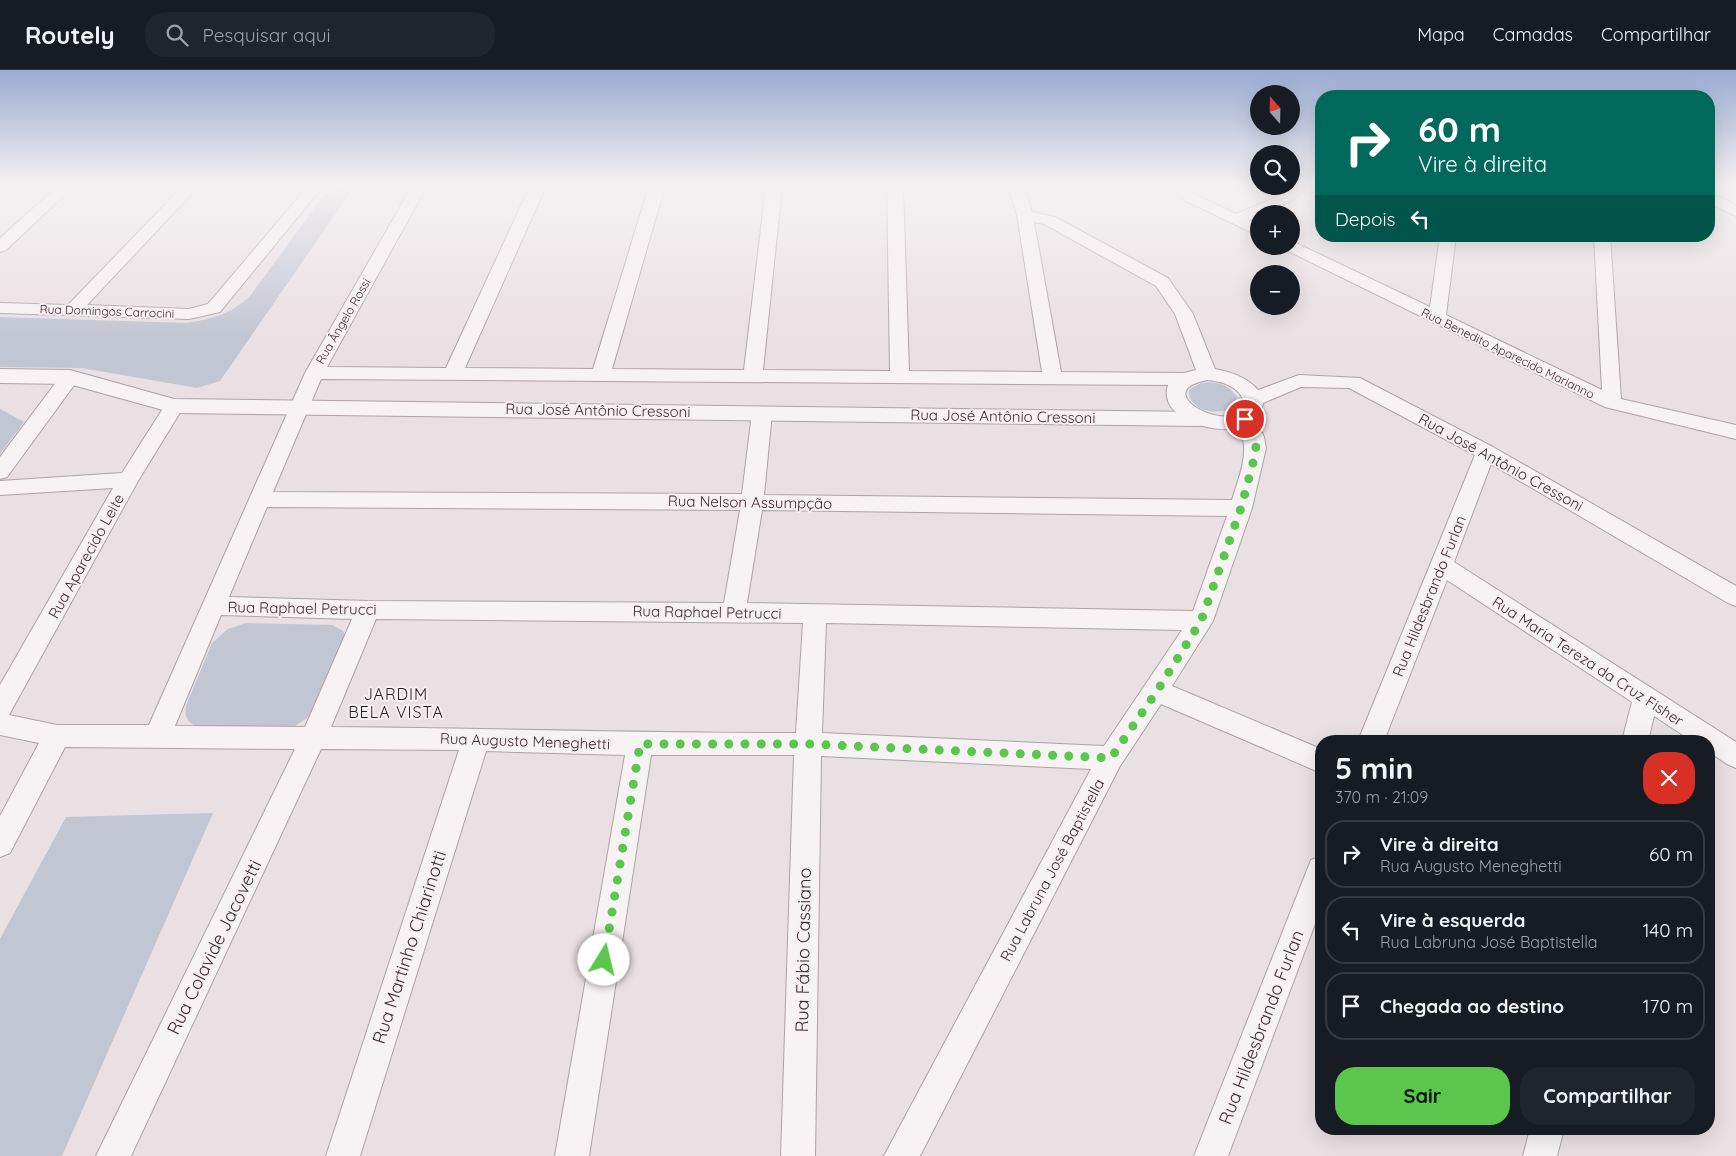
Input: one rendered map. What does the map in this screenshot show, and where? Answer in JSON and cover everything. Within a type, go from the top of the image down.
[{"type":"street","points":[[0,247],[11,237]]},
{"type":"street","points":[[74,309],[143,237]]},
{"type":"street","name":"Rua Domingos Carrocini","points":[[0,308],[188,314],[201,312],[214,308],[274,237]]},
{"type":"street","name":"Rua Ângelo Rossi","points":[[157,736],[314,373],[391,237]]},
{"type":"street","points":[[453,373],[515,237]]},
{"type":"street","points":[[601,374],[642,237]]},
{"type":"street","points":[[752,377],[768,237]]},
{"type":"street","points":[[896,237],[900,377]]},
{"type":"street","points":[[1029,237],[1052,378]]},
{"type":"street","points":[[1079,237],[1162,282],[1171,292],[1182,310],[1207,374]]},
{"type":"street","points":[[1437,318],[1447,242]]},
{"type":"street","points":[[1602,242],[1612,403]]},
{"type":"street","name":"Rua Benedito Aparecido Marianno","points":[[1300,251],[1612,403],[1736,432]]},
{"type":"street","points":[[314,373],[1184,379]]},
{"type":"street","points":[[1207,374],[1225,377],[1241,384],[1249,409],[1224,424],[1199,419],[1184,410],[1176,399],[1175,391],[1178,384],[1194,375],[1207,374]]},
{"type":"street","name":"Rua José Antônio Cressoni","points":[[0,376],[70,377],[174,406],[299,406],[1199,419]]},
{"type":"street","points":[[0,472],[70,377]]},
{"type":"street","name":"Rua José Antônio Cressoni","points":[[1249,409],[1300,381],[1353,382],[1486,452],[1736,597]]},
{"type":"street","name":"Rua Aparecido Leite","points":[[0,708],[128,480],[174,406]]},
{"type":"street","name":"Rua Labruna José Baptistella","points":[[901,1156],[1111,758],[1157,691],[1201,621],[1241,508],[1256,448],[1249,409]]},
{"type":"street","points":[[734,612],[752,502],[762,412]]},
{"type":"street","name":"Rua Hildesbrando Furlan","points":[[1373,735],[1486,452]]},
{"type":"street","points":[[0,488],[128,480]]},
{"type":"street","name":"Rua Nelson Assumpção","points":[[258,499],[752,502],[1241,508]]},
{"type":"street","name":"Rua Maria Tereza da Cruz Fisher","points":[[1441,565],[1702,735]]},
{"type":"street","name":"Rua Raphael Petrucci","points":[[213,606],[368,610],[734,612],[1201,621]]},
{"type":"street","name":"Rua Colavide Jacovetti","points":[[113,1156],[314,737],[368,610]]},
{"type":"street","name":"Rua Fábio Cassiano","points":[[798,1156],[808,744],[816,614]]},
{"type":"street","points":[[1157,691],[1315,758]]},
{"type":"street","points":[[1636,735],[1645,699]]},
{"type":"street","name":"Rua Augusto Meneghetti","points":[[0,724],[57,736],[476,738],[640,744],[808,744],[1111,758]]},
{"type":"street","points":[[0,844],[57,736]]},
{"type":"street","name":"Rua Martinho Chiarinotti","points":[[343,1156],[476,738]]},
{"type":"street","name":"Rua Maria Tereza da Cruz Fisher","points":[[1715,743],[1736,756]]},
{"type":"street","points":[[572,1156],[640,744]]},
{"type":"street","name":"Rua Hildesbrando Furlan","points":[[1212,1156],[1315,886]]},
{"type":"street","points":[[1540,1156],[1545,1135]]},
{"type":"shaded area","points":[[293,237],[320,237],[220,381],[197,388],[82,368],[0,367],[0,317],[187,323],[228,312],[250,296]]},
{"type":"shaded area","points":[[1201,383],[1216,383],[1226,386],[1237,397],[1236,406],[1215,412],[1201,408],[1191,399],[1189,392],[1191,388]]},
{"type":"shaded area","points":[[0,409],[24,422],[0,454]]},
{"type":"shaded area","points":[[246,623],[333,625],[343,631],[346,637],[313,709],[307,718],[292,728],[198,727],[192,724],[186,716],[186,706],[212,643],[228,629]]},
{"type":"shaded area","points":[[213,813],[62,1156],[0,1156],[0,939],[66,817]]},
{"type":"district","name":"JARDIM BELA VISTA","points":[[396,703]]},
{"type":"route","points":[[604,960],[640,744],[808,744],[1111,758],[1157,691],[1201,621],[1241,508],[1254,459],[1256,448],[1254,437],[1245,419]]}]
